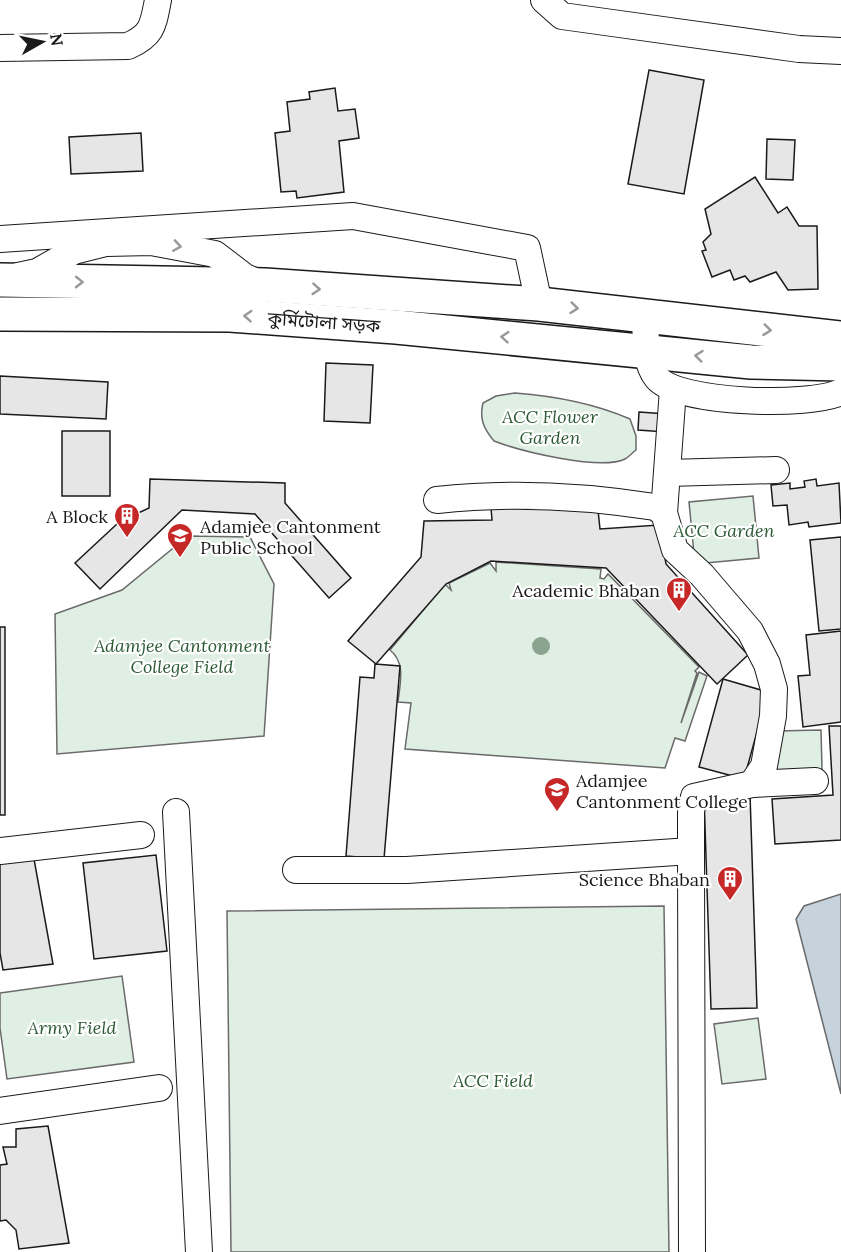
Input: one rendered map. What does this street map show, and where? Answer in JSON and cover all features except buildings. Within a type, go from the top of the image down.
[{"type":"main road","name":"কুর্মিটোলা সড়ক","points":[[0,280],[265,285],[539,304],[841,338]]},
{"type":"main road","name":"কুর্মিটোলা সড়ক","points":[[0,315],[230,315],[751,362],[841,364]]},
{"type":"street","points":[[0,48],[128,46],[144,39],[153,26],[158,0]]},
{"type":"street","points":[[544,0],[562,16],[799,48],[841,51]]},
{"type":"street","points":[[0,239],[353,216],[527,248],[539,304]]},
{"type":"street","points":[[645,315],[650,369],[659,380],[673,389],[717,397],[796,402],[814,401],[841,392]]},
{"type":"street","points":[[673,389],[664,513],[675,550],[702,575],[750,631],[767,664],[774,688],[773,717],[764,766],[752,784]]},
{"type":"street","points":[[668,473],[776,470]]},
{"type":"street","points":[[438,500],[480,495],[544,498],[643,505],[655,507],[664,513]]},
{"type":"street","points":[[692,1252],[691,811],[694,797],[752,784],[815,781]]},
{"type":"street","points":[[176,812],[199,1252]]},
{"type":"street","points":[[0,851],[141,835]]},
{"type":"street","points":[[296,870],[407,870],[692,851]]},
{"type":"street","points":[[0,1111],[159,1088]]},
{"type":"green space","name":"ACC Flower Garden","points":[[515,393],[574,401],[630,419],[636,436],[636,450],[625,459],[598,463],[540,454],[494,441],[483,424],[483,403],[496,396]]},
{"type":"green space","name":"ACC Garden","points":[[753,496],[759,558],[695,564],[689,502]]},
{"type":"green space","name":"Adamjee Cantonment College Field","points":[[188,536],[250,537],[274,584],[264,736],[57,754],[55,614],[122,590]]},
{"type":"green space","points":[[496,562],[601,569],[600,578],[604,579],[608,574],[699,667],[695,671],[697,673],[681,723],[699,672],[707,676],[685,741],[675,738],[665,768],[405,749],[411,703],[398,702],[400,667],[390,650],[445,584],[451,590],[449,583],[490,563],[496,571]]},
{"type":"green space","points":[[821,730],[822,769],[777,770],[776,731]]},
{"type":"green space","name":"ACC Field","points":[[664,906],[669,1252],[231,1252],[227,911]]},
{"type":"green space","name":"Army Field","points":[[122,976],[134,1062],[7,1079],[0,1028],[0,993]]},
{"type":"green space","points":[[758,1018],[766,1079],[722,1084],[714,1024]]},
{"type":"shaded area","points":[[841,894],[841,1094],[796,919],[804,906]]},
{"type":"place","name":"A Block","points":[[127,539]]},
{"type":"place","name":"Adamjee Cantonment Public School","points":[[180,559]]},
{"type":"place","name":"Academic Bhaban","points":[[679,613]]},
{"type":"place","name":"Adamjee Cantonment College","points":[[557,813]]},
{"type":"place","name":"Science Bhaban","points":[[730,902]]}]
